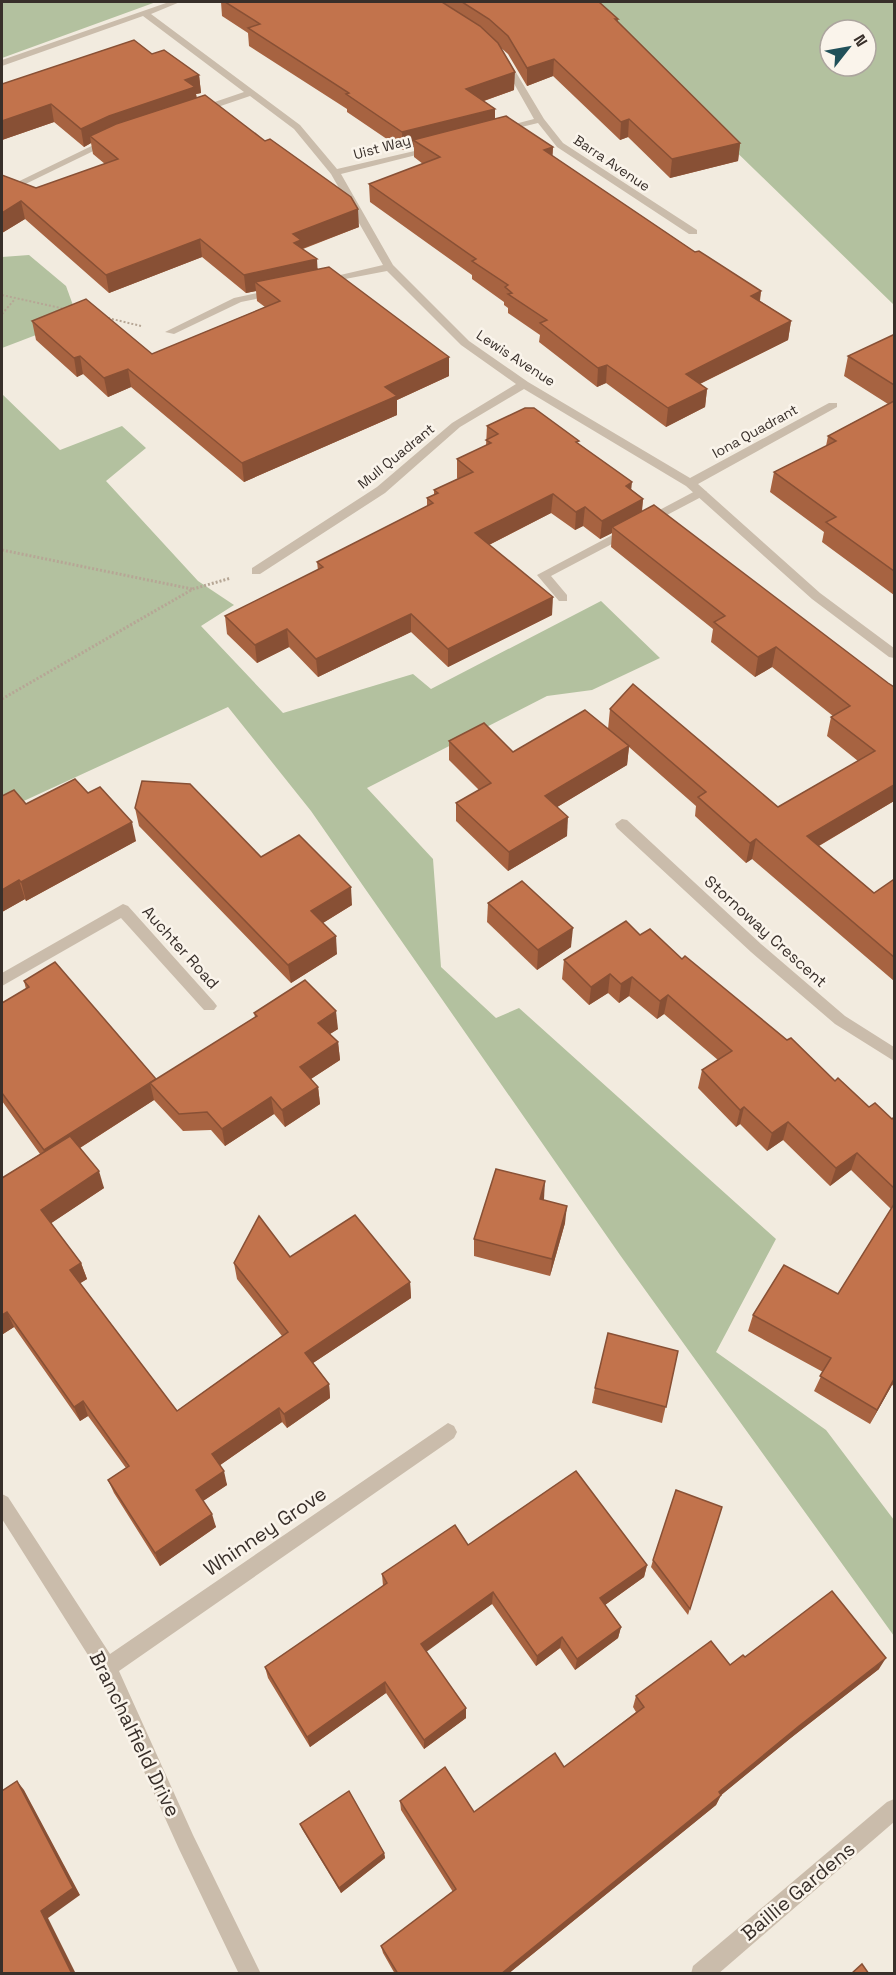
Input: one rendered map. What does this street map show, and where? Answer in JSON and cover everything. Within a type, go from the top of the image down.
[{"type":"street","points":[[2,63],[176,2]]},
{"type":"street","name":"Lewis Avenue","points":[[144,13],[297,127],[335,173],[389,267],[465,343],[524,384],[690,483],[816,596],[894,654]]},
{"type":"street","name":"Barra Avenue","points":[[497,51],[514,74],[540,120],[560,145],[693,232]]},
{"type":"street","points":[[194,112],[250,93]]},
{"type":"street","points":[[483,135],[540,120]]},
{"type":"street","points":[[9,189],[116,138]]},
{"type":"street","name":"Uist Way","points":[[335,173],[449,144]]},
{"type":"street","points":[[308,285],[389,267]]},
{"type":"street","points":[[170,332],[238,300],[285,290]]},
{"type":"street","name":"Mull Quadrant","points":[[256,571],[381,490],[456,425],[524,384]]},
{"type":"street","name":"Iona Quadrant","points":[[690,483],[833,405]]},
{"type":"street","points":[[563,598],[543,575],[700,492]]},
{"type":"street","name":"Stornoway Crescent","points":[[622,824],[756,948],[840,1020],[894,1055]]},
{"type":"street","name":"Auchter Road","points":[[2,980],[123,910],[209,1006]]},
{"type":"street","name":"Whinney Grove","points":[[107,1667],[448,1432]]},
{"type":"street","name":"Branchalfield Drive","points":[[2,1503],[107,1667],[186,1842],[251,1974]]},
{"type":"street","name":"Baillie Gardens","points":[[701,1974],[894,1809]]},
{"type":"path","points":[[2,295],[71,310]]},
{"type":"path","points":[[2,314],[16,298]]},
{"type":"path","points":[[104,318],[170,332]]},
{"type":"path","points":[[2,550],[193,589]]},
{"type":"path","points":[[2,699],[193,589],[256,571]]},
{"type":"green space","points":[[2,2],[156,2],[2,58]]},
{"type":"green space","points":[[582,2],[894,2],[894,305]]},
{"type":"green space","points":[[29,255],[66,286],[78,319],[2,348],[2,257]]},
{"type":"green space","points":[[2,394],[60,450],[122,426],[146,448],[106,481],[198,581],[234,605],[201,626],[283,713],[413,674],[431,689],[601,601],[660,658],[592,690],[547,696],[367,788],[433,859],[441,967],[496,1018],[519,1008],[776,1239],[716,1352],[826,1430],[894,1520],[894,1636],[620,1255],[311,811],[228,707],[2,811]]},
{"type":"building","points":[[225,2],[442,2],[480,26],[498,43],[515,72],[466,89],[495,109],[402,132],[346,94],[349,93],[248,28],[260,24]]},
{"type":"building","points":[[462,2],[599,2],[740,143],[672,159],[629,119],[621,122],[554,59],[527,68],[508,36],[489,19]]},
{"type":"building","points":[[134,40],[152,54],[164,50],[199,75],[185,80],[195,87],[109,116],[81,129],[51,104],[2,121],[2,84]]},
{"type":"building","points":[[205,95],[265,141],[270,139],[351,197],[358,209],[293,234],[301,240],[294,243],[317,259],[244,275],[200,239],[106,275],[21,201],[2,213],[2,175],[36,188],[118,159],[90,136],[116,124]]},
{"type":"building","points":[[506,116],[553,147],[544,150],[695,252],[699,251],[761,291],[751,296],[791,321],[686,374],[707,389],[668,408],[607,365],[598,368],[540,323],[547,320],[508,294],[512,293],[505,287],[508,285],[472,261],[476,259],[369,184],[440,157],[413,140]]},
{"type":"building","points":[[329,267],[449,357],[385,387],[397,396],[242,463],[128,369],[104,378],[80,356],[74,358],[32,321],[86,299],[152,354],[280,301],[255,282]]},
{"type":"building","points":[[894,336],[894,385],[848,356]]},
{"type":"building","points":[[894,401],[894,571],[826,522],[836,517],[774,472],[836,441],[828,436]]},
{"type":"building","points":[[525,408],[534,408],[579,441],[576,442],[632,482],[626,486],[643,499],[602,521],[585,507],[576,512],[553,494],[475,533],[553,597],[448,649],[411,614],[316,659],[287,629],[255,645],[225,616],[323,567],[317,562],[433,503],[427,498],[438,493],[434,490],[473,472],[457,459],[491,443],[486,440],[498,434],[487,426]]},
{"type":"building","points":[[654,505],[894,687],[894,785],[807,836],[874,893],[894,881],[894,957],[756,839],[750,843],[698,797],[706,792],[610,709],[633,684],[778,807],[875,751],[831,717],[850,706],[776,647],[758,657],[714,622],[725,616],[612,527]]},
{"type":"building","points":[[585,710],[629,746],[545,796],[568,817],[509,852],[456,803],[491,783],[449,741],[484,723],[513,752]]},
{"type":"building","points":[[75,779],[88,793],[100,787],[132,822],[2,890],[2,796],[14,790],[26,804]]},
{"type":"building","points":[[142,781],[190,784],[261,857],[299,835],[351,887],[311,911],[336,936],[288,965],[135,808]]},
{"type":"building","points":[[522,881],[573,928],[538,950],[488,903]]},
{"type":"building","points":[[626,921],[640,935],[650,929],[682,959],[685,956],[787,1040],[791,1038],[835,1081],[838,1078],[869,1107],[875,1103],[892,1119],[894,1117],[894,1188],[857,1153],[836,1168],[788,1122],[772,1133],[744,1107],[740,1110],[702,1070],[732,1051],[668,995],[660,1001],[632,977],[621,984],[610,974],[591,987],[564,960]]},
{"type":"building","points":[[55,962],[156,1079],[44,1150],[2,1093],[2,1003],[29,987],[24,981]]},
{"type":"building","points":[[305,980],[336,1011],[318,1023],[338,1042],[300,1067],[318,1087],[282,1110],[271,1097],[222,1129],[207,1112],[179,1114],[150,1083],[257,1016],[254,1013]]},
{"type":"building","points":[[70,1136],[99,1171],[41,1210],[81,1263],[70,1270],[177,1411],[288,1332],[234,1263],[259,1216],[290,1257],[355,1215],[410,1282],[305,1353],[329,1384],[284,1414],[279,1408],[212,1454],[224,1471],[196,1490],[212,1514],[155,1553],[108,1480],[129,1466],[83,1401],[74,1407],[7,1312],[2,1315],[2,1178]]},
{"type":"building","points":[[496,1169],[545,1181],[540,1199],[567,1206],[552,1259],[474,1239]]},
{"type":"building","points":[[894,1204],[894,1379],[877,1410],[820,1376],[831,1358],[753,1315],[784,1265],[838,1294]]},
{"type":"building","points":[[608,1333],[678,1351],[666,1407],[595,1388]]},
{"type":"building","points":[[576,1471],[647,1565],[600,1598],[621,1627],[577,1659],[562,1637],[537,1656],[493,1592],[421,1644],[466,1708],[424,1740],[385,1682],[307,1737],[265,1667],[387,1583],[382,1574],[455,1525],[468,1545]]},
{"type":"building","points":[[676,1490],[722,1507],[690,1609],[653,1560]]},
{"type":"building","points":[[832,1591],[886,1658],[799,1726],[719,1792],[721,1795],[501,1974],[398,1974],[381,1946],[456,1889],[400,1801],[445,1767],[474,1812],[555,1753],[564,1767],[644,1707],[636,1696],[711,1641],[730,1665],[743,1655],[745,1657]]},
{"type":"building","points":[[17,1781],[73,1888],[41,1911],[72,1974],[2,1974],[2,1791]]},
{"type":"building","points":[[349,1791],[384,1853],[339,1888],[300,1824]]},
{"type":"building","points":[[862,1964],[869,1974],[851,1974]]}]
